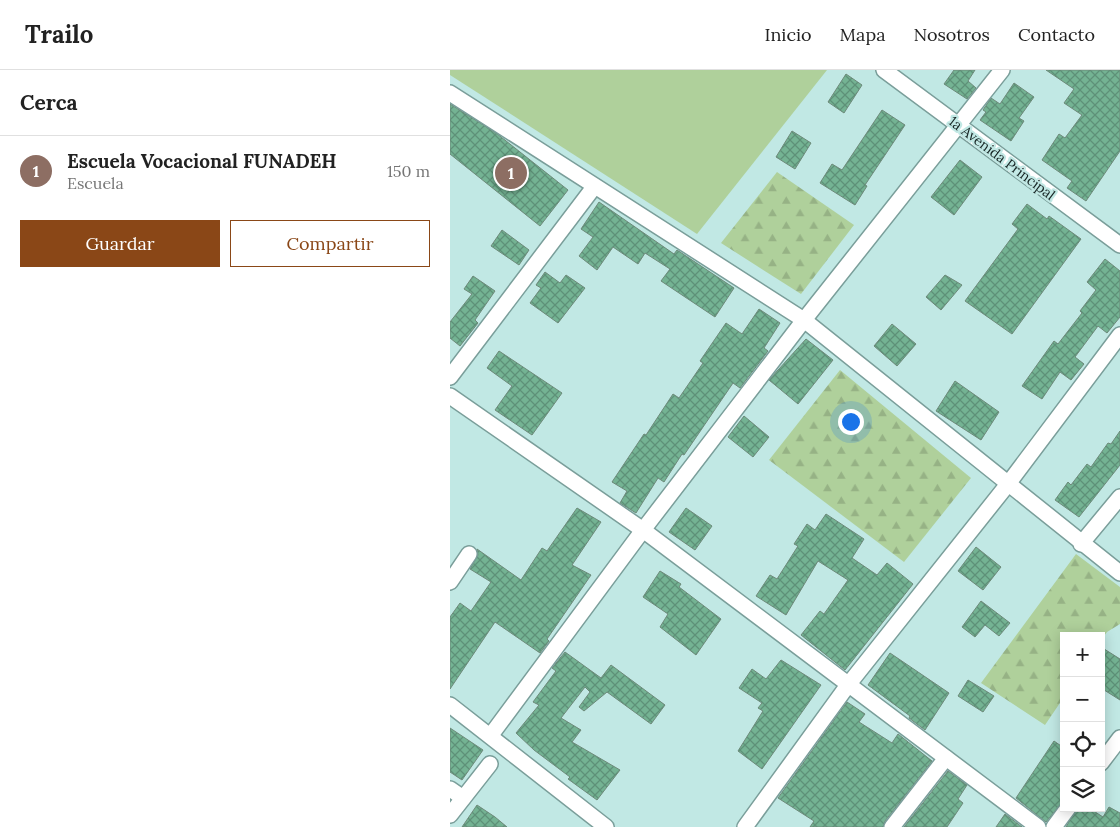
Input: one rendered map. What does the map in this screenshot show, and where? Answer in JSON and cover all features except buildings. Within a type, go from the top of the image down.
[{"type":"street","name":"1a Avenida Principal","points":[[884,70],[1120,245]]},
{"type":"street","points":[[491,735],[643,530],[804,320],[1002,70]]},
{"type":"street","points":[[450,93],[804,320],[1081,544],[1120,573]]},
{"type":"street","points":[[450,377],[594,187]]},
{"type":"street","points":[[745,827],[848,685],[1008,484],[1120,335]]},
{"type":"street","points":[[450,396],[643,530],[1038,827]]},
{"type":"street","points":[[1081,544],[1120,497]]},
{"type":"street","points":[[450,582],[469,554]]},
{"type":"street","points":[[450,705],[491,735],[606,827]]},
{"type":"street","points":[[1105,758],[1120,738]]},
{"type":"street","points":[[892,827],[946,758]]},
{"type":"street","points":[[450,815],[490,764]]},
{"type":"street","points":[[450,789],[463,798]]},
{"type":"street","points":[[1054,827],[1065,812]]},
{"type":"green space","points":[[450,70],[827,70],[697,234],[450,75]]},
{"type":"green space","points":[[777,172],[854,225],[801,294],[721,243]]},
{"type":"green space","points":[[840,370],[971,478],[904,562],[769,460]]},
{"type":"green space","points":[[1076,554],[1120,587],[1120,624],[1105,635],[1105,632],[1060,632],[1060,703],[1045,725],[981,683]]},
{"type":"place","name":"Escuela Vocacional FUNADEH","points":[[511,173]]}]
